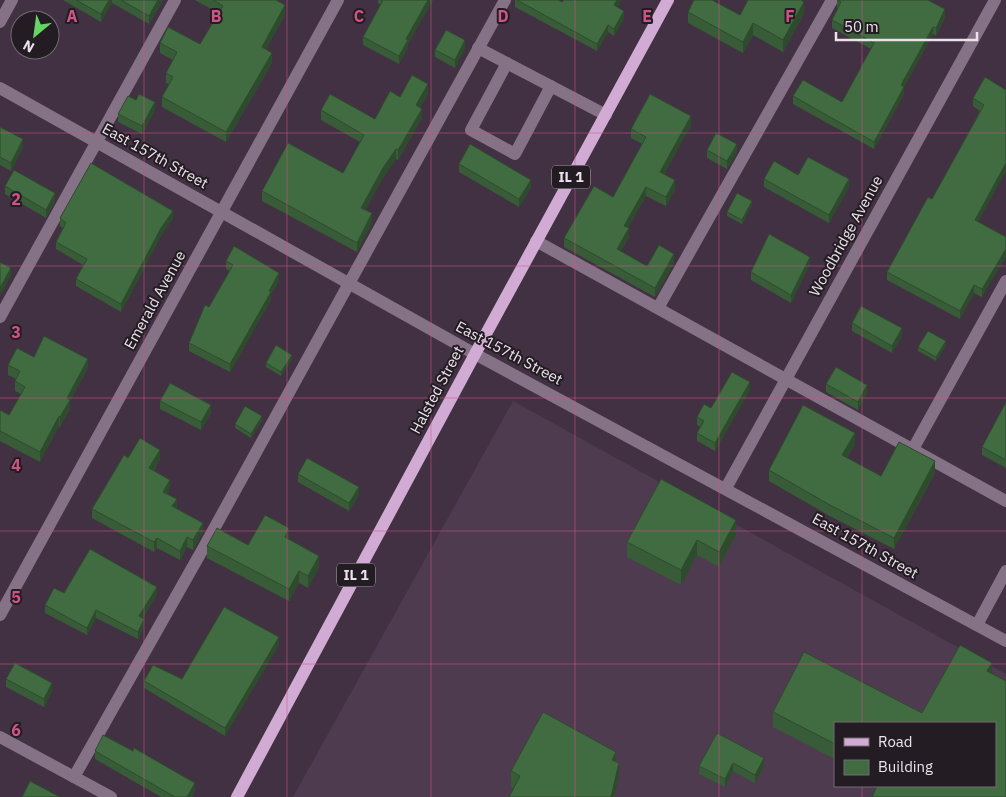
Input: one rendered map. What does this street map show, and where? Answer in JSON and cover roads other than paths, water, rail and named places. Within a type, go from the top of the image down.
[{"type":"main road","name":"Halsted Street","points":[[237,797],[668,0]]},
{"type":"street","points":[[0,22],[12,0]]},
{"type":"street","points":[[0,318],[175,0]]},
{"type":"street","name":"Emerald Avenue","points":[[0,615],[338,0]]},
{"type":"street","points":[[74,777],[505,0]]},
{"type":"street","points":[[658,308],[832,0]]},
{"type":"street","name":"Woodbridge Avenue","points":[[726,488],[995,0]]},
{"type":"street","points":[[478,48],[606,115]]},
{"type":"street","points":[[507,63],[471,130],[515,154],[552,86]]},
{"type":"street","name":"East 157th Street","points":[[0,88],[475,354],[1006,641]]},
{"type":"street","points":[[536,241],[1006,501]]},
{"type":"street","points":[[913,449],[1006,280]]},
{"type":"street","points":[[977,625],[1006,571]]},
{"type":"street","points":[[0,737],[111,797]]}]
